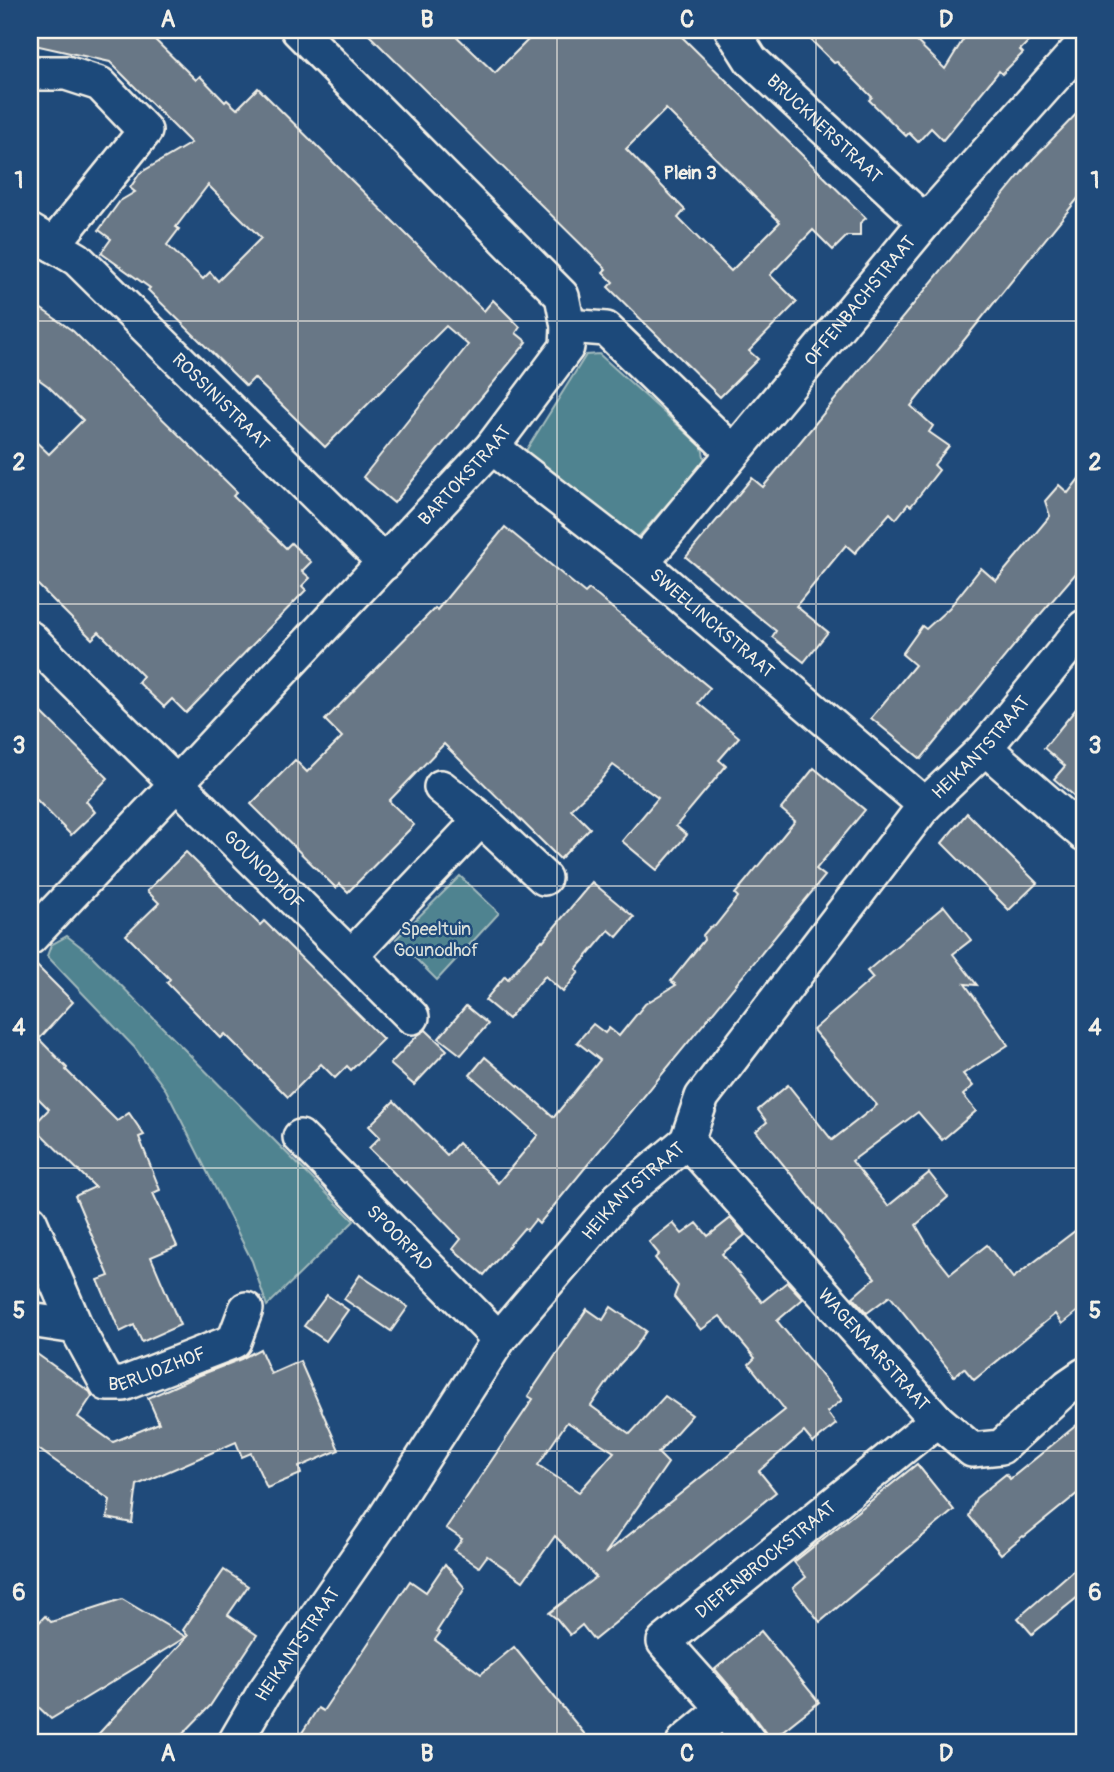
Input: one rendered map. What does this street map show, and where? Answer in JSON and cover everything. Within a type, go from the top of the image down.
[{"type":"street","points":[[298,30],[562,296],[568,326],[606,329],[733,452]]},
{"type":"street","name":"BRUCKNERSTRAAT","points":[[732,30],[751,60],[925,222]]},
{"type":"street","name":"OFFENBACHSTRAAT","points":[[642,564],[925,222],[1084,43]]},
{"type":"street","name":"ROSSINISTRAAT","points":[[30,72],[66,73],[100,84],[145,131],[41,238],[78,259],[384,563]]},
{"type":"street","name":"BARTOKSTRAAT","points":[[30,938],[492,447],[567,347],[568,326]]},
{"type":"street","name":"SWEELINCKSTRAAT","points":[[492,447],[642,564],[925,806]]},
{"type":"street","name":"HEIKANTSTRAAT","points":[[235,1742],[263,1694],[382,1522],[499,1339],[619,1198],[687,1141],[702,1097],[925,806],[985,748],[1084,627]]},
{"type":"street","points":[[30,638],[177,783]]},
{"type":"street","points":[[985,748],[1084,834]]},
{"type":"street","name":"GOUNODHOF","points":[[177,783],[412,1017]]},
{"type":"street","points":[[441,787],[481,819],[544,878]]},
{"type":"street","points":[[351,956],[481,819]]},
{"type":"street","name":"SPOORPAD","points":[[300,1137],[499,1339]]},
{"type":"street","name":"WAGENAARSTRAAT","points":[[687,1141],[937,1420],[972,1450],[1001,1447],[1084,1375]]},
{"type":"street","name":"BERLIOZHOF","points":[[30,1221],[76,1327],[107,1384],[123,1384],[234,1341],[246,1309]]},
{"type":"street","points":[[30,1320],[76,1327]]},
{"type":"street","name":"DIEPENBROCKSTRAAT","points":[[749,1742],[724,1709],[664,1642],[937,1420]]},
{"type":"street","points":[[684,1742],[724,1709]]},
{"type":"green space","points":[[599,354],[702,447],[705,461],[634,542],[522,457],[586,355]]},
{"type":"green space","name":"Speeltuin Gounodhof","points":[[460,876],[499,913],[437,980],[396,939]]},
{"type":"green space","points":[[67,936],[89,953],[354,1221],[267,1306],[252,1261],[166,1090],[134,1047],[47,956],[51,945]]},
{"type":"building","points":[[30,30],[145,30],[196,80],[200,76],[225,102],[227,100],[237,109],[258,88],[484,311],[493,300],[520,327],[516,333],[527,342],[394,503],[363,477],[468,345],[446,326],[325,447],[254,378],[246,386],[148,290],[150,288],[101,253],[111,239],[99,230],[120,201],[135,192],[130,188],[140,173],[191,143],[110,62],[30,44]],"holes":[[[208,185],[261,238],[218,281],[210,272],[203,279],[167,245],[179,229],[176,227]]]},
{"type":"building","points":[[364,30],[450,30],[495,73],[538,30],[675,30],[866,218],[860,223],[860,236],[847,236],[833,250],[813,230],[770,275],[797,302],[749,351],[758,359],[720,397],[608,287],[613,282],[603,272],[606,269]],"holes":[[[666,109],[780,222],[731,271],[678,218],[685,210],[626,149]]]},
{"type":"building","points":[[801,30],[905,30],[945,69],[969,30],[1040,30],[1020,50],[1023,53],[1002,74],[999,71],[943,140],[931,128],[918,142],[909,133],[906,136],[869,100],[872,97]]},
{"type":"building","points":[[1084,106],[1084,191],[911,406],[933,426],[929,432],[949,446],[934,465],[939,470],[911,506],[908,504],[896,519],[890,513],[855,553],[846,545],[796,606],[828,632],[804,662],[772,637],[776,631],[686,557],[752,478],[763,487],[1033,159]]},
{"type":"building","points":[[30,301],[73,331],[237,492],[233,496],[286,548],[291,543],[311,562],[302,571],[310,578],[302,586],[306,590],[186,713],[172,699],[164,707],[138,682],[143,676],[99,632],[92,639],[30,577],[30,436],[49,454],[83,420],[48,386],[30,373]]},
{"type":"building","points":[[1084,472],[1084,564],[921,759],[871,718],[915,665],[902,654],[922,626],[926,629],[949,608],[981,568],[996,581],[1050,516],[1045,501],[1059,485],[1068,493]]},
{"type":"building","points":[[505,527],[585,593],[589,589],[710,688],[698,703],[739,737],[719,760],[726,766],[676,826],[687,835],[657,870],[622,841],[658,798],[613,765],[571,809],[590,828],[560,859],[444,744],[389,801],[414,825],[348,892],[340,884],[336,888],[251,804],[295,760],[307,772],[342,737],[325,720],[435,608],[437,610]]},
{"type":"building","points":[[1084,699],[1084,804],[1054,779],[1065,766],[1044,748]]},
{"type":"building","points":[[30,701],[108,778],[86,801],[95,812],[71,835],[30,793]]},
{"type":"building","points":[[814,768],[865,810],[816,869],[825,876],[539,1224],[535,1220],[527,1230],[524,1228],[484,1275],[453,1249],[461,1239],[369,1148],[380,1137],[369,1126],[394,1101],[447,1155],[458,1143],[498,1183],[538,1135],[470,1075],[485,1057],[554,1117],[600,1060],[577,1042],[593,1024],[605,1033],[609,1028],[619,1036],[645,1004],[676,985],[671,981],[704,940],[703,935],[710,927],[715,926],[738,897],[735,894],[795,821],[781,809]]},
{"type":"building","points":[[967,813],[1037,883],[1009,910],[942,843]]},
{"type":"building","points":[[186,852],[260,925],[264,921],[383,1039],[351,1070],[347,1066],[335,1078],[321,1064],[288,1097],[225,1034],[221,1038],[202,1019],[167,983],[170,979],[126,935],[159,903],[147,891]]},
{"type":"building","points":[[592,882],[634,917],[617,937],[609,930],[576,969],[579,972],[563,992],[545,976],[508,1019],[485,1000],[505,976],[508,979],[543,941]]},
{"type":"building","points":[[944,906],[971,940],[953,954],[977,985],[965,984],[1008,1045],[963,1074],[973,1086],[963,1095],[976,1111],[942,1140],[918,1112],[852,1161],[888,1206],[929,1173],[948,1197],[916,1225],[930,1249],[950,1274],[987,1245],[1013,1278],[1084,1224],[1084,1306],[1062,1324],[1055,1314],[974,1380],[964,1368],[954,1376],[890,1296],[867,1313],[853,1297],[875,1278],[756,1131],[767,1122],[758,1110],[788,1085],[832,1140],[877,1105],[813,1030],[873,978],[867,971]]},
{"type":"building","points":[[30,959],[73,1002],[39,1039],[117,1121],[129,1113],[144,1135],[139,1137],[160,1190],[153,1193],[177,1246],[151,1257],[180,1325],[142,1342],[134,1325],[120,1332],[98,1280],[109,1276],[75,1196],[95,1187],[33,1126],[49,1109],[30,1090]]},
{"type":"building","points":[[466,1006],[488,1024],[461,1055],[439,1038]]},
{"type":"building","points":[[426,1030],[447,1050],[414,1085],[390,1064]]},
{"type":"building","points":[[731,1218],[745,1235],[722,1254],[762,1302],[787,1282],[803,1299],[777,1321],[842,1400],[827,1412],[836,1424],[813,1443],[804,1432],[759,1471],[776,1492],[594,1640],[582,1625],[570,1635],[549,1613],[596,1577],[555,1536],[523,1581],[487,1556],[479,1567],[454,1550],[462,1539],[446,1528],[533,1399],[528,1396],[587,1309],[603,1320],[611,1307],[646,1331],[591,1406],[630,1434],[665,1396],[692,1415],[658,1453],[668,1463],[605,1554],[785,1410],[749,1364],[755,1358],[720,1316],[701,1330],[674,1297],[678,1286],[655,1258],[659,1254],[649,1242],[673,1223],[682,1234],[697,1223],[708,1236]],"holes":[[[567,1422],[614,1452],[579,1492],[538,1465]]]},
{"type":"building","points":[[360,1275],[408,1307],[391,1331],[344,1299]]},
{"type":"building","points":[[327,1295],[348,1310],[326,1341],[304,1326]]},
{"type":"building","points":[[30,1349],[90,1392],[92,1396],[78,1417],[113,1442],[159,1423],[148,1398],[195,1377],[260,1349],[271,1374],[300,1361],[339,1450],[299,1467],[301,1474],[267,1488],[251,1453],[242,1457],[236,1442],[137,1485],[132,1523],[107,1518],[110,1500],[30,1443]]},
{"type":"building","points":[[1084,1419],[1084,1488],[1001,1554],[969,1516],[976,1498],[1006,1474],[1010,1479]]},
{"type":"building","points":[[917,1464],[954,1510],[820,1622],[793,1588],[806,1577],[794,1562]]},
{"type":"building","points":[[1084,1561],[1084,1592],[1032,1634],[1018,1618]]},
{"type":"building","points":[[445,1564],[465,1588],[437,1631],[440,1633],[435,1640],[481,1674],[514,1647],[591,1742],[296,1742],[318,1708],[323,1711],[410,1581],[426,1592]]},
{"type":"building","points":[[224,1570],[248,1586],[228,1615],[257,1635],[210,1706],[175,1742],[91,1742],[188,1636],[183,1630]]},
{"type":"building","points":[[122,1599],[186,1637],[51,1719],[30,1699],[30,1632],[45,1616],[51,1622]]},
{"type":"building","points":[[761,1631],[819,1702],[771,1740],[715,1669]]},
{"type":"district","name":"Plein 3","points":[[690,173]]}]
